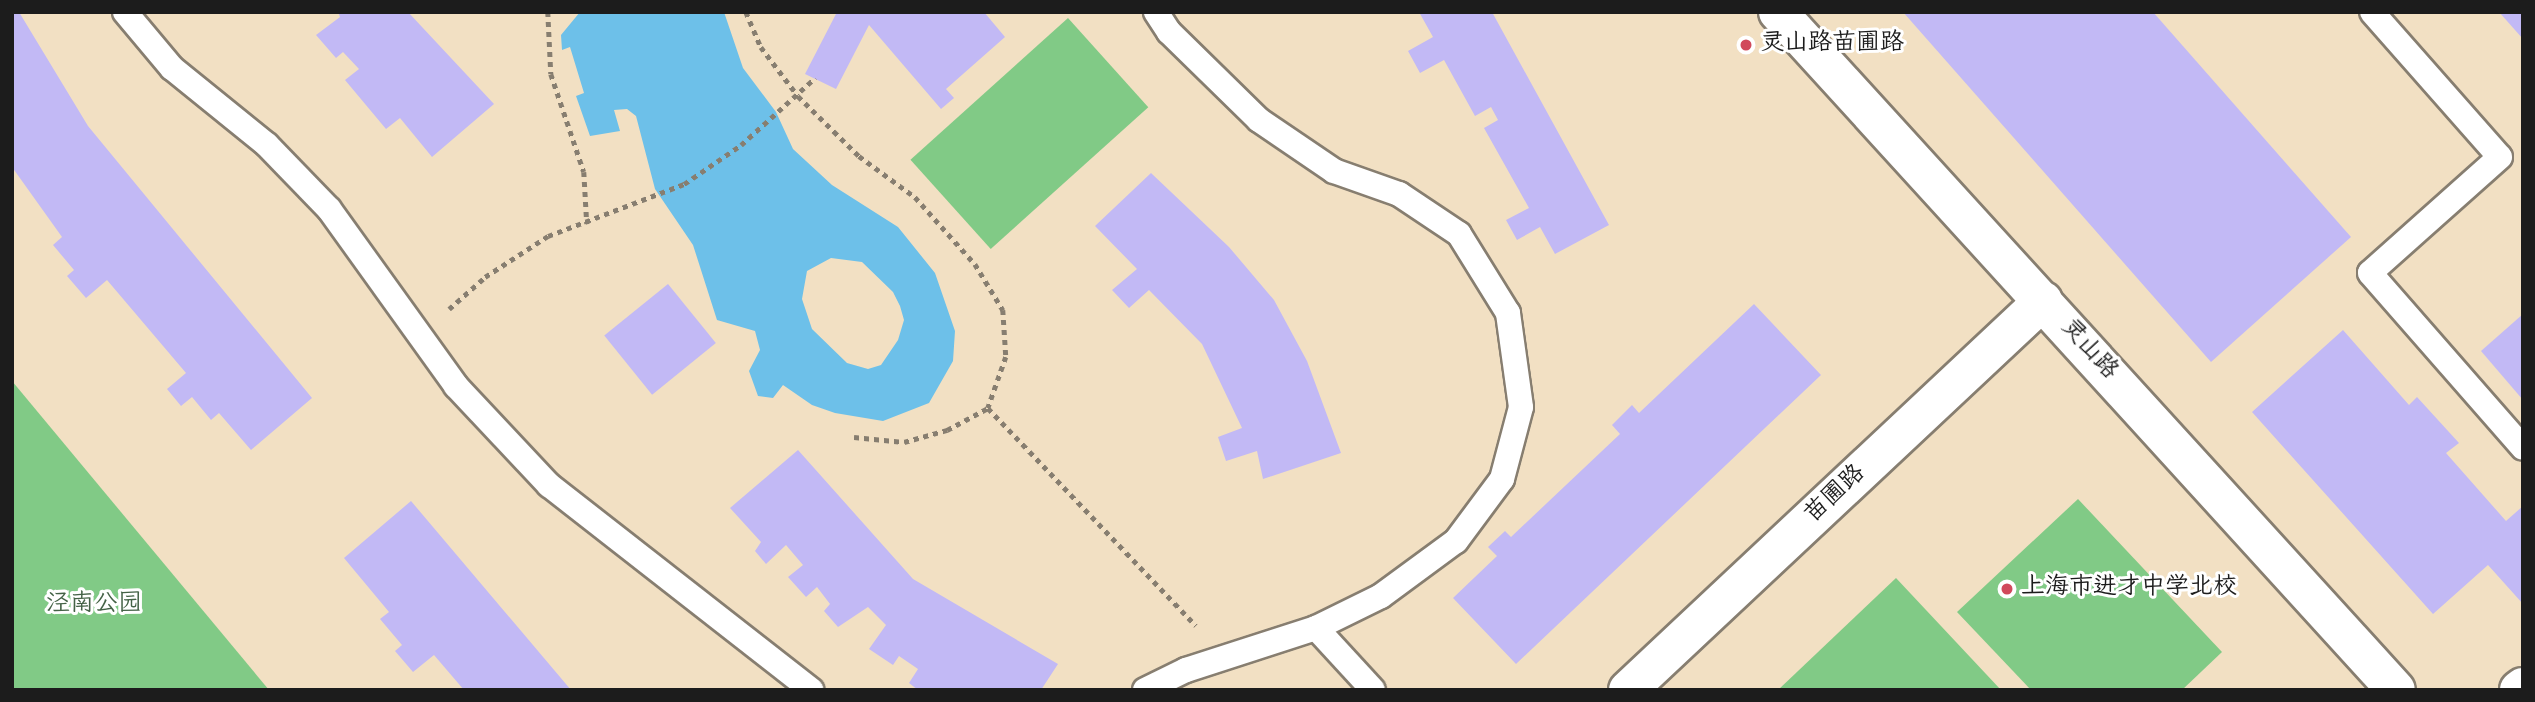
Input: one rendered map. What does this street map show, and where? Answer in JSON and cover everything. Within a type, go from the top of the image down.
[{"type":"street","name":"灵山路","points":[[1778,12],[2396,690]]},
{"type":"street","name":"苗圃路","points":[[1628,690],[2043,301]]},
{"type":"lane","points":[[125,12],[172,68],[267,145],[329,209],[456,386],[549,485],[811,690]]},
{"type":"lane","points":[[1145,690],[1226,657],[1316,628],[1381,596],[1456,541],[1502,479],[1521,407],[1508,313],[1459,234],[1399,194],[1334,172],[1259,120],[1169,32],[1156,12]]},
{"type":"lane","points":[[2372,12],[2500,157],[2370,273],[2523,448]]},
{"type":"lane","points":[[1316,628],[1374,690]]},
{"type":"path","points":[[548,12],[551,74],[584,172],[587,224]]},
{"type":"path","points":[[746,12],[761,47],[797,96],[859,156],[915,197],[975,264],[1003,310],[1006,357],[988,408],[947,430],[904,442],[854,437]]},
{"type":"path","points":[[419,335],[485,276],[548,236],[587,224],[684,184],[785,107],[815,78]]},
{"type":"path","points":[[988,408],[1226,657]]},
{"type":"green space","points":[[1068,18],[1148,107],[991,249],[910,160]]},
{"type":"green space","name":"泾南公园","points":[[12,381],[269,690],[12,690]]},
{"type":"green space","points":[[2078,499],[2222,652],[2182,690],[2031,690],[1957,612]]},
{"type":"green space","points":[[1896,578],[2001,690],[1778,690]]},
{"type":"water","points":[[580,12],[724,12],[743,68],[776,112],[793,149],[832,185],[898,227],[935,273],[955,331],[953,361],[929,403],[883,421],[835,413],[812,405],[783,385],[773,398],[758,396],[749,371],[760,350],[755,331],[717,320],[693,245],[655,189],[636,116],[627,109],[614,110],[620,131],[590,136],[576,96],[584,93],[570,47],[562,50],[561,35]],"holes":[[[831,258],[862,262],[893,292],[904,320],[898,340],[881,365],[868,369],[847,363],[812,329],[802,299],[807,271]]]},
{"type":"building","points":[[12,12],[19,12],[88,126],[312,398],[251,450],[219,413],[211,420],[192,397],[181,406],[167,389],[186,373],[107,280],[86,298],[67,276],[74,270],[53,245],[62,237],[12,167]]},
{"type":"building","points":[[338,12],[408,12],[494,104],[432,157],[400,118],[386,129],[345,80],[359,69],[343,52],[336,58],[316,35],[340,17]]},
{"type":"building","points":[[837,12],[984,12],[1005,37],[946,89],[954,98],[941,109],[869,25],[836,89],[805,74]]},
{"type":"building","points":[[1419,12],[1492,12],[1609,225],[1555,254],[1540,227],[1517,240],[1506,220],[1529,208],[1484,128],[1498,120],[1491,107],[1475,116],[1444,60],[1420,73],[1408,51],[1433,37]]},
{"type":"building","points":[[1903,12],[2153,12],[2351,237],[2211,362]]},
{"type":"building","points":[[2499,12],[2523,12],[2523,39]]},
{"type":"building","points":[[1151,173],[1229,247],[1274,300],[1307,361],[1341,453],[1263,479],[1257,451],[1226,461],[1218,437],[1242,428],[1202,344],[1149,290],[1129,308],[1112,290],[1137,269],[1095,226]]},
{"type":"building","points":[[668,284],[716,343],[652,395],[604,336]]},
{"type":"building","points":[[1754,304],[1821,375],[1516,664],[1453,598],[1497,556],[1488,547],[1505,531],[1511,537],[1620,434],[1612,425],[1632,405],[1639,413]]},
{"type":"building","points":[[2523,314],[2523,400],[2481,351]]},
{"type":"building","points":[[2343,330],[2409,405],[2417,397],[2459,443],[2446,453],[2506,521],[2523,506],[2523,604],[2488,565],[2433,614],[2252,412]]},
{"type":"building","points":[[798,450],[913,579],[1058,664],[1041,690],[918,690],[909,683],[918,669],[899,656],[893,665],[869,649],[886,625],[868,607],[838,627],[824,611],[830,604],[817,587],[806,597],[788,577],[803,565],[786,545],[766,564],[755,551],[761,542],[730,508]]},
{"type":"building","points":[[411,501],[571,690],[464,690],[434,655],[413,672],[395,651],[402,645],[380,619],[389,612],[344,558]]},
{"type":"place","name":"灵山路苗圃路","points":[[1746,45]]},
{"type":"place","name":"上海市进才中学北校","points":[[2007,589]]}]
